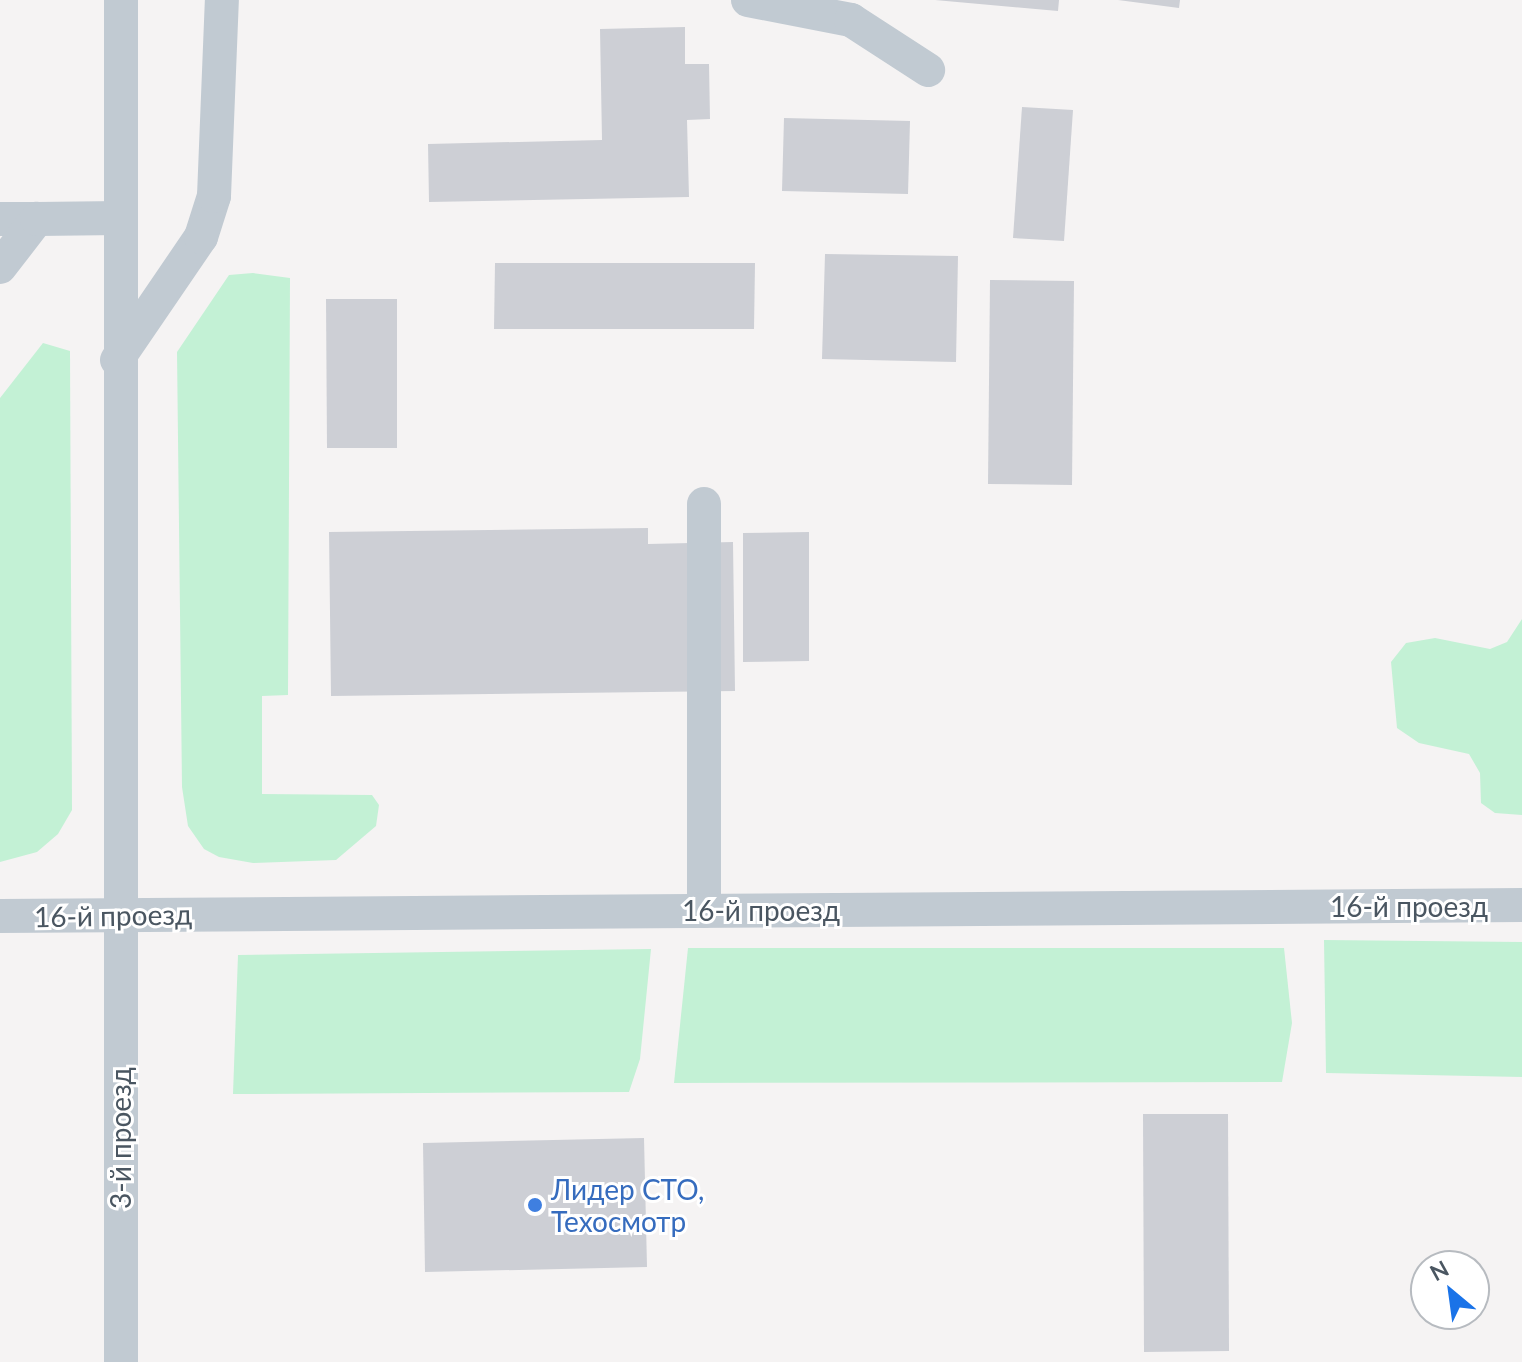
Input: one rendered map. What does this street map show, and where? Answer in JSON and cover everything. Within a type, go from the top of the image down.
[{"type":"street","name":"3-й проезд","points":[[121,0],[117,360],[121,1362]]},
{"type":"street","points":[[117,360],[201,237],[214,196],[222,0]]},
{"type":"street","points":[[748,0],[851,20],[928,70]]},
{"type":"street","points":[[0,219],[120,218]]},
{"type":"street","points":[[0,267],[37,219]]},
{"type":"street","points":[[704,504],[704,911]]},
{"type":"street","name":"16-й проезд","points":[[0,916],[1522,905]]},
{"type":"green space","points":[[253,273],[290,278],[288,695],[262,696],[262,794],[372,795],[379,805],[376,826],[336,860],[253,863],[219,857],[204,849],[188,826],[182,787],[177,352],[229,275]]},
{"type":"green space","points":[[43,343],[70,351],[72,810],[58,834],[37,852],[0,862],[0,398]]},
{"type":"green space","points":[[1522,619],[1522,815],[1495,813],[1481,803],[1480,773],[1469,754],[1419,743],[1397,728],[1391,662],[1406,643],[1435,638],[1490,649],[1507,642]]},
{"type":"green space","points":[[1324,940],[1522,942],[1522,1077],[1326,1073]]},
{"type":"green space","points":[[688,948],[1284,948],[1292,1023],[1282,1082],[674,1083]]},
{"type":"green space","points":[[651,949],[640,1059],[629,1092],[233,1094],[238,955]]},
{"type":"building","points":[[935,0],[1059,0],[1058,11]]},
{"type":"building","points":[[1118,0],[1180,0],[1179,8]]},
{"type":"building","points":[[685,27],[685,64],[709,64],[710,119],[687,120],[689,197],[429,202],[428,144],[602,140],[600,29]]},
{"type":"building","points":[[1022,107],[1073,110],[1064,241],[1013,238]]},
{"type":"building","points":[[784,118],[910,121],[908,194],[782,191]]},
{"type":"building","points":[[825,254],[958,256],[956,362],[822,359]]},
{"type":"building","points":[[495,263],[755,263],[754,329],[494,329]]},
{"type":"building","points":[[990,280],[1074,281],[1072,485],[988,484]]},
{"type":"building","points":[[326,299],[397,299],[397,448],[327,448]]},
{"type":"building","points":[[648,528],[648,544],[733,542],[735,691],[331,696],[329,532]]},
{"type":"building","points":[[809,532],[809,661],[743,662],[743,533]]},
{"type":"building","points":[[1143,1114],[1228,1114],[1229,1351],[1144,1352]]},
{"type":"building","name":"Лидер СТО, Техосмотр","points":[[644,1138],[647,1267],[425,1272],[423,1143]]},
{"type":"place","name":"Лидер СТО, Техосмотр","points":[[535,1205]]}]
